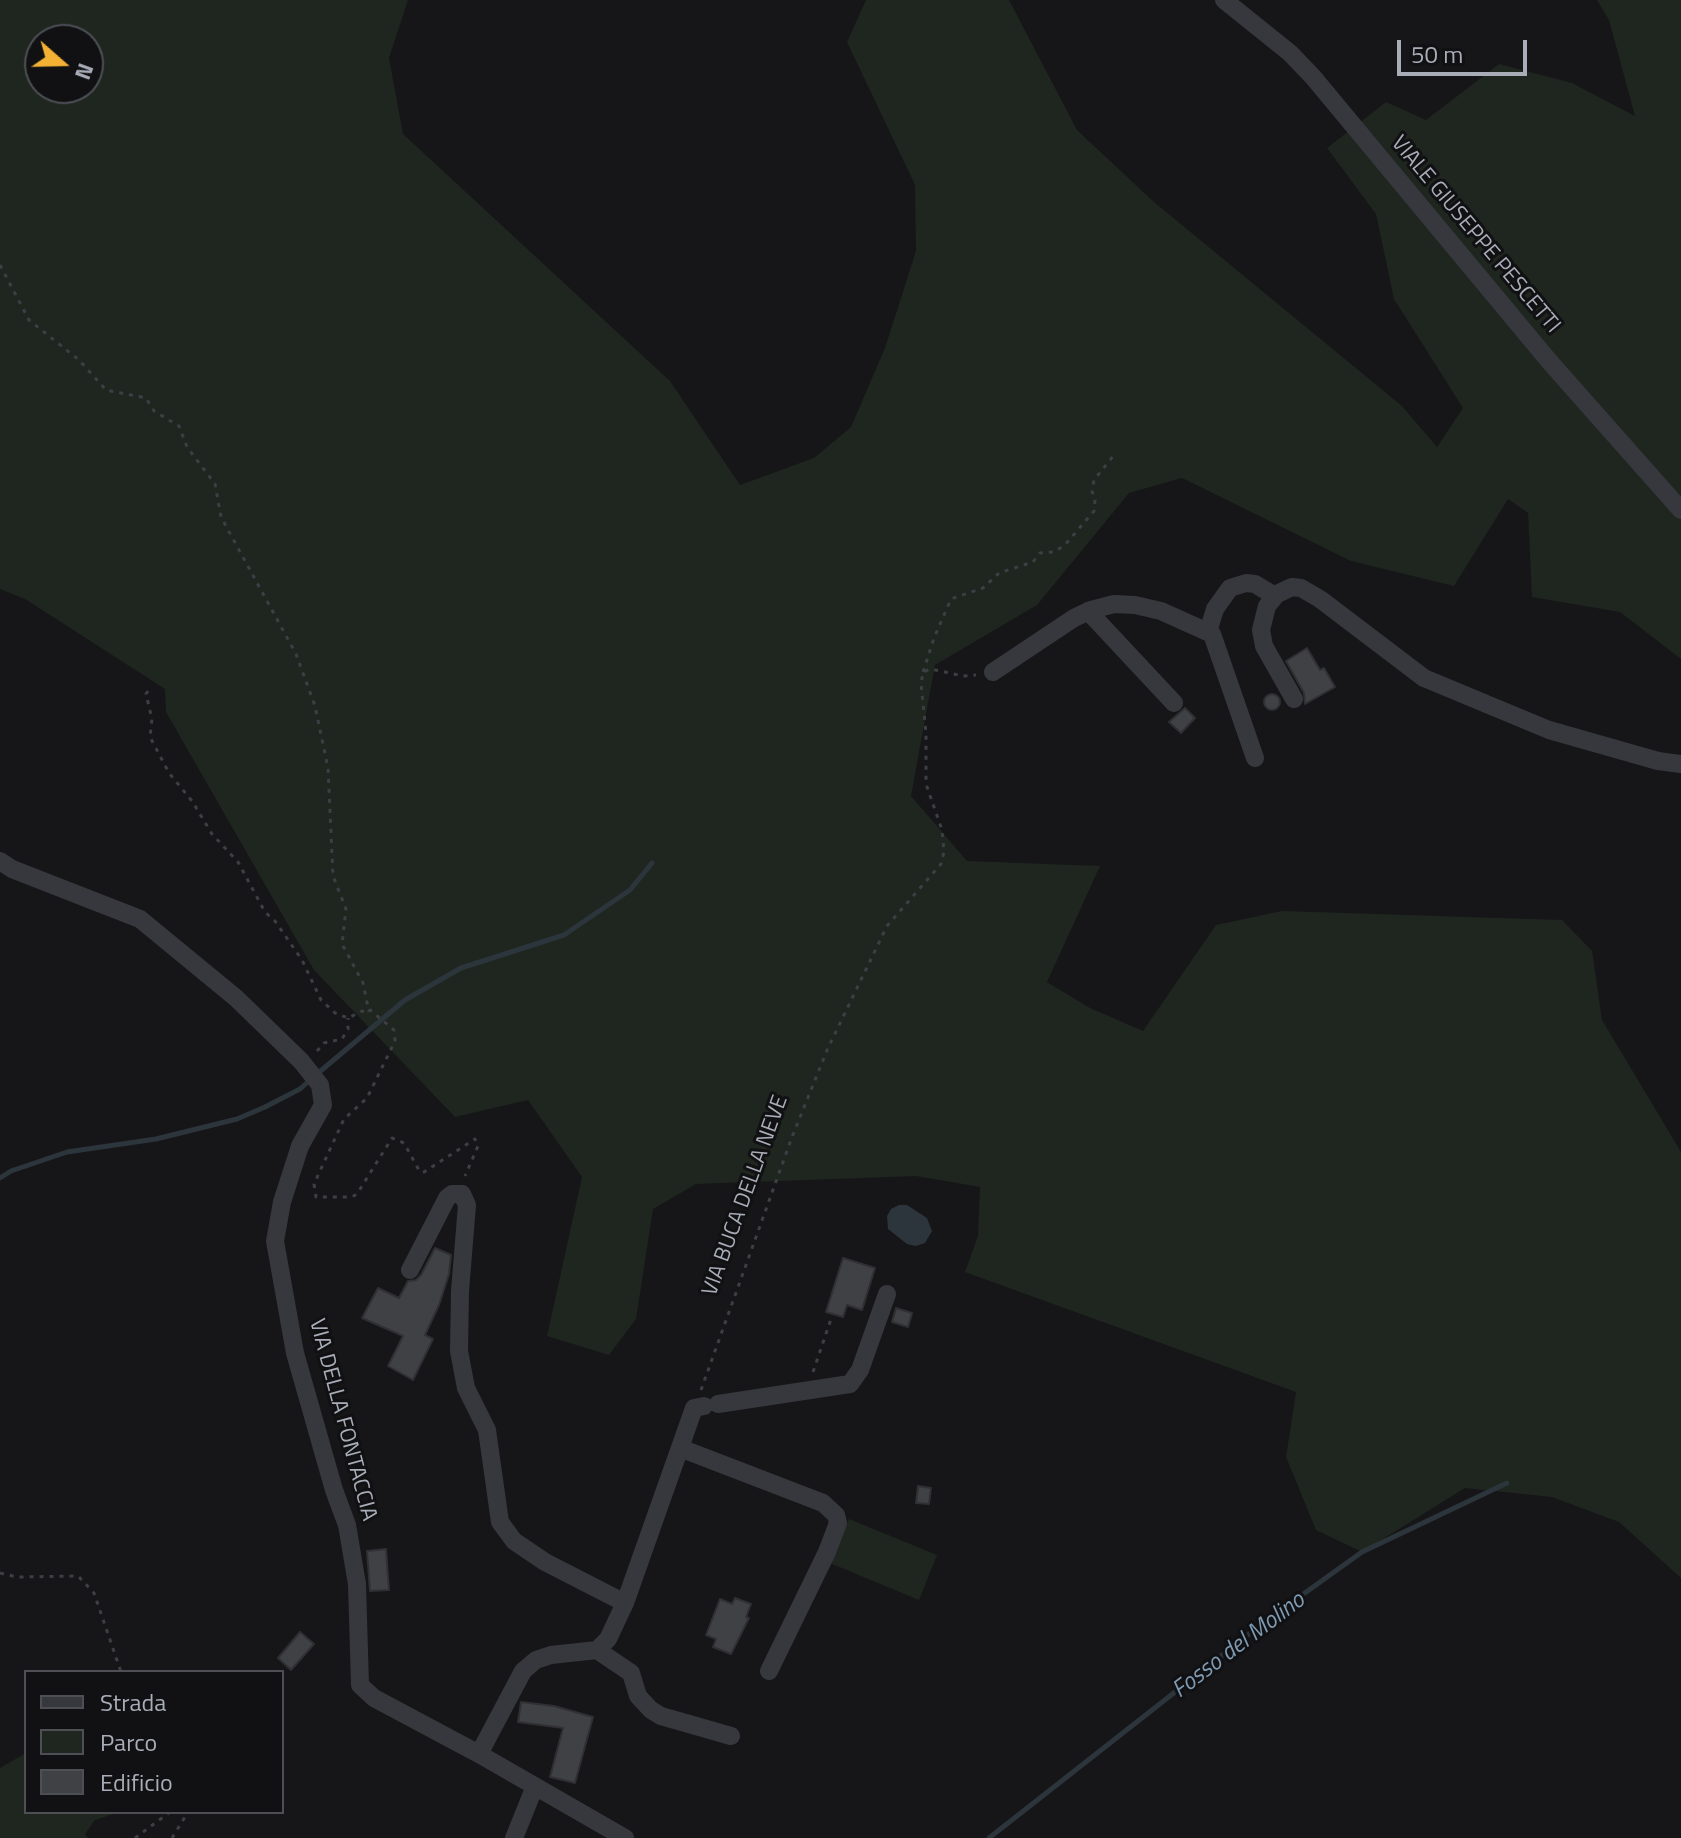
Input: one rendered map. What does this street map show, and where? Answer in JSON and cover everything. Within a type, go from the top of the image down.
[{"type":"street","name":"VIALE GIUSEPPE PESCETTI","points":[[1224,0],[1290,53],[1313,77],[1549,361],[1681,510]]},
{"type":"street","points":[[1208,632],[1215,609],[1230,588],[1246,583],[1255,584],[1275,596]]},
{"type":"street","points":[[1294,699],[1262,638],[1262,621],[1267,606],[1275,596],[1292,587],[1310,593],[1424,678],[1549,730],[1658,761],[1681,764]]},
{"type":"street","points":[[993,672],[1088,611],[1114,604],[1161,611],[1208,632],[1216,641],[1255,758]]},
{"type":"street","points":[[1088,611],[1174,703]]},
{"type":"street","points":[[0,861],[12,869],[140,919],[236,998],[313,1075]]},
{"type":"street","name":"VIA DELLA FONTACCIA","points":[[313,1075],[323,1105],[300,1146],[282,1202],[275,1241],[295,1353],[347,1525],[357,1584],[360,1685],[374,1698],[625,1838]]},
{"type":"street","points":[[410,1270],[447,1198],[457,1194],[466,1198],[459,1351],[466,1388],[487,1430],[500,1522],[514,1541],[545,1562],[625,1603]]},
{"type":"street","points":[[479,1754],[523,1671],[536,1660],[551,1655],[597,1650],[608,1639],[625,1603],[680,1448],[705,1406],[844,1386],[856,1378],[887,1294]]},
{"type":"street","points":[[680,1448],[823,1503],[836,1515],[838,1523],[827,1552],[769,1671]]},
{"type":"street","points":[[597,1650],[631,1673],[638,1696],[651,1710],[661,1716],[731,1736]]},
{"type":"street","points":[[514,1838],[535,1786]]},
{"type":"path","points":[[0,265],[29,320],[79,360],[106,390],[146,398],[154,411],[179,426],[187,447],[215,484],[221,517],[296,654],[315,706],[328,768],[333,876],[346,909],[342,944],[363,983],[369,1012]]},
{"type":"path","name":"VIA BUCA DELLA NEVE","points":[[705,1406],[792,1137],[828,1048],[887,926],[941,864],[944,852],[942,830],[926,784],[926,733],[921,684],[934,638],[951,599],[983,588],[999,573],[1033,562],[1040,553],[1053,552],[1064,546],[1094,511],[1094,480],[1114,455]]},
{"type":"path","points":[[923,672],[931,669],[963,676],[993,672]]},
{"type":"path","points":[[148,691],[146,694],[152,713],[150,737],[169,773],[192,801],[212,834],[238,862],[265,912],[275,921],[302,960],[321,1000],[335,1013],[348,1018],[362,1011],[369,1012],[394,1030],[395,1041],[367,1098],[344,1119],[314,1184],[316,1197],[352,1197],[357,1194],[392,1138],[404,1143],[420,1172],[475,1139],[478,1146],[457,1194]]},
{"type":"path","points":[[313,1075],[324,1043],[342,1039],[348,1029],[348,1018]]},
{"type":"path","points":[[806,1392],[831,1319]]},
{"type":"path","points":[[0,1573],[17,1577],[78,1576],[94,1593],[120,1670]]},
{"type":"path","points":[[135,1838],[167,1814]]},
{"type":"path","points":[[172,1838],[187,1814]]},
{"type":"green space","points":[[0,0],[408,0],[389,58],[403,134],[670,381],[740,485],[814,458],[851,427],[885,348],[916,251],[915,185],[847,42],[866,0],[1009,0],[1077,130],[1154,202],[1402,406],[1437,447],[1463,408],[1394,299],[1376,214],[1327,148],[1386,102],[1426,120],[1499,64],[1572,83],[1635,116],[1609,20],[1597,0],[1681,0],[1681,659],[1620,612],[1532,597],[1528,513],[1508,499],[1454,586],[1351,561],[1182,478],[1129,493],[1037,605],[935,665],[911,796],[967,861],[1100,866],[1047,982],[1090,1008],[1143,1031],[1216,925],[1282,911],[1562,920],[1592,951],[1602,1020],[1681,1152],[1681,1578],[1619,1522],[1552,1497],[1465,1488],[1362,1552],[1316,1530],[1286,1457],[1296,1392],[965,1272],[978,1236],[980,1187],[916,1176],[696,1184],[653,1209],[636,1319],[609,1355],[547,1336],[582,1177],[528,1100],[455,1117],[314,970],[166,712],[165,689],[25,599],[0,589]]},
{"type":"green space","points":[[849,1519],[937,1555],[919,1600],[830,1563]]},
{"type":"green space","points":[[24,1754],[24,1814],[113,1814],[95,1820],[85,1834],[88,1838],[0,1838],[0,1768]]},
{"type":"shaded area","points":[[907,1205],[927,1218],[932,1231],[925,1243],[916,1246],[907,1244],[888,1229],[887,1216],[891,1209]]},
{"type":"building","points":[[1307,648],[1335,687],[1305,704],[1304,693],[1286,661]]},
{"type":"building","points":[[1269,694],[1275,694],[1280,702],[1278,708],[1269,710],[1264,705],[1264,699]]},
{"type":"building","points":[[1185,708],[1195,718],[1181,733],[1169,722]]},
{"type":"building","points":[[435,1248],[451,1255],[449,1274],[425,1335],[433,1339],[413,1380],[388,1366],[403,1336],[362,1318],[378,1288],[399,1298],[408,1281],[416,1280],[421,1275]]},
{"type":"building","points":[[843,1258],[875,1268],[862,1310],[847,1305],[843,1317],[826,1312]]},
{"type":"building","points":[[896,1308],[912,1313],[908,1327],[892,1322]]},
{"type":"building","points":[[918,1486],[931,1488],[929,1504],[916,1503]]},
{"type":"building","points":[[386,1549],[389,1590],[370,1591],[367,1551]]},
{"type":"building","points":[[735,1598],[751,1604],[746,1617],[749,1618],[731,1654],[713,1647],[716,1639],[706,1635],[720,1599],[732,1604]]},
{"type":"building","points":[[300,1632],[314,1644],[291,1670],[278,1658]]},
{"type":"building","points":[[521,1702],[554,1706],[593,1717],[575,1783],[550,1777],[563,1728],[518,1722]]},
{"type":"waterway","points":[[317,1074],[405,1000],[461,968],[564,935],[630,890],[652,863]]},
{"type":"waterway","points":[[0,1178],[11,1171],[67,1152],[156,1139],[237,1119],[300,1089],[310,1080]]},
{"type":"waterway","name":"Fosso del Molino","points":[[989,1838],[1263,1623],[1362,1552],[1507,1483]]}]
